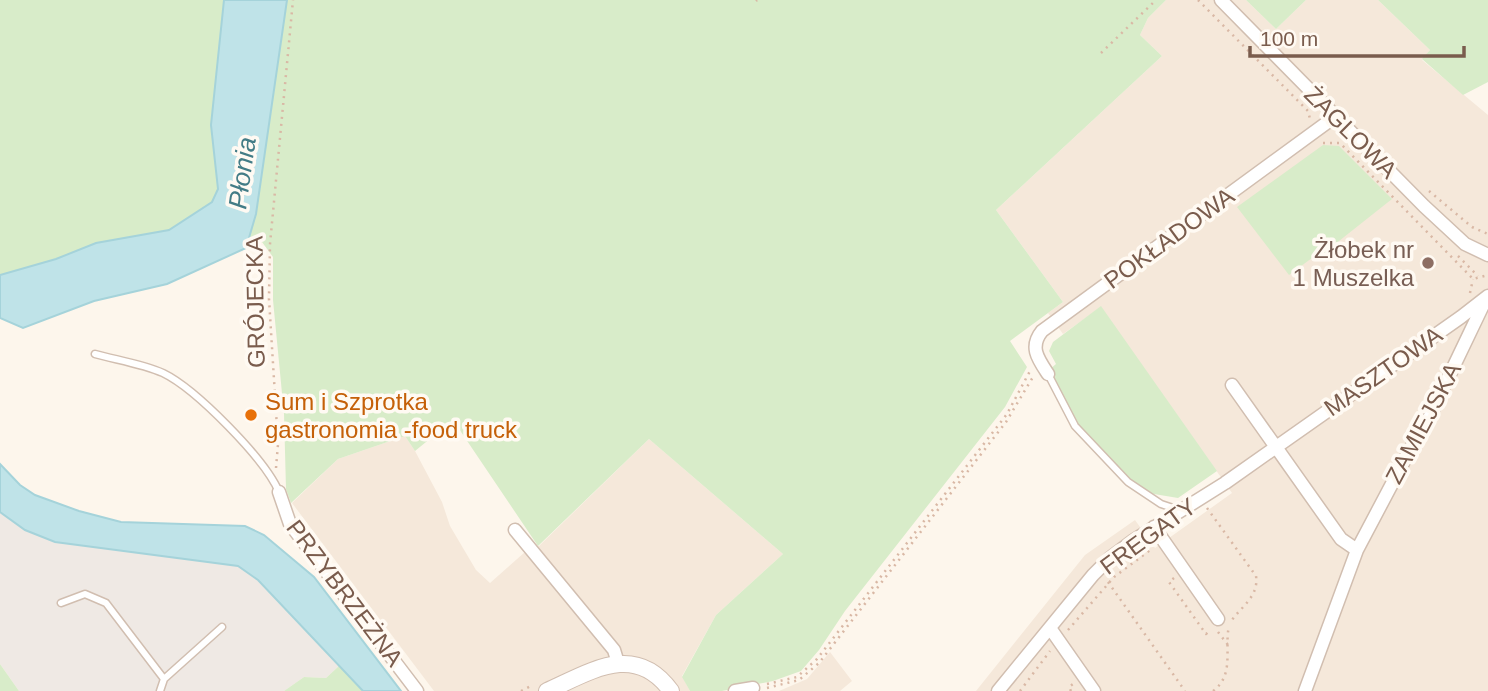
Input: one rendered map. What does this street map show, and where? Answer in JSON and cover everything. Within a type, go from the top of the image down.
[{"type":"street","name":"ŻAGLOWA","points":[[1221,0],[1424,206],[1460,239],[1478,252],[1488,255]]},
{"type":"street","name":"POKŁADOWA","points":[[1044,369],[1035,347],[1042,331],[1336,116]]},
{"type":"street","name":"MASZTOWA","points":[[1225,482],[1461,317],[1488,295]]},
{"type":"street","name":"ZAMIEJSKA","points":[[1305,691],[1357,550],[1429,418],[1488,295]]},
{"type":"street","points":[[1232,386],[1341,538],[1357,550]]},
{"type":"street","name":"FREGATY","points":[[998,691],[1110,558],[1225,482]]},
{"type":"street","name":"PRZYBRZEŻNA","points":[[279,492],[290,524],[417,691]]},
{"type":"street","points":[[1154,527],[1218,619]]},
{"type":"street","points":[[515,530],[614,650],[618,663]]},
{"type":"street","points":[[1050,628],[1094,691]]},
{"type":"street","points":[[547,691],[596,669],[618,663],[634,664],[650,670],[671,691]]},
{"type":"street","points":[[735,691],[753,688]]},
{"type":"lane","points":[[95,354],[161,372],[186,385],[223,420],[273,478],[279,492]]},
{"type":"lane","points":[[1044,369],[1075,426],[1128,482],[1161,504],[1181,510]]},
{"type":"lane","points":[[61,603],[85,594],[106,603],[164,679]]},
{"type":"lane","points":[[160,691],[164,679],[222,627]]},
{"type":"path","name":"GRÓJECKA","points":[[273,478],[278,444],[269,299],[270,243],[293,0]]},
{"type":"path","points":[[1101,53],[1156,0]]},
{"type":"path","points":[[1198,0],[1308,111],[1308,125]]},
{"type":"path","points":[[1321,142],[1340,143],[1473,279],[1488,275]]},
{"type":"path","points":[[753,688],[797,677],[817,659],[1007,414],[1030,372],[1044,369]]},
{"type":"path","points":[[753,688],[793,682],[816,666],[1009,417],[1031,379],[1044,369]]},
{"type":"path","points":[[1205,505],[1250,567],[1257,582],[1254,594],[1230,624],[1224,679],[1213,691]]},
{"type":"path","points":[[1020,691],[1058,641],[1108,583],[1163,540]]},
{"type":"path","points":[[1099,570],[1185,691]]},
{"type":"path","points":[[1177,576],[1168,582],[1206,634],[1214,627],[1228,645]]},
{"type":"shaded area","points":[[1166,0],[1246,0],[1276,29],[1306,0],[1378,0],[1430,50],[1422,60],[1488,115],[1488,691],[976,691],[1085,555],[1135,520],[1155,548],[1232,493],[1101,307],[1063,334],[1048,313],[1063,302],[996,210],[1162,56],[1140,35],[1148,18]]},
{"type":"shaded area","points":[[405,436],[442,502],[450,526],[476,570],[490,583],[525,552],[539,546],[649,439],[783,554],[716,615],[682,676],[690,691],[434,691],[292,503],[338,459]]},
{"type":"shaded area","points":[[0,512],[25,530],[55,542],[238,566],[258,580],[340,665],[326,678],[304,677],[284,691],[19,691],[0,664]]},
{"type":"shaded area","points":[[830,652],[852,681],[840,691],[779,691],[807,679]]},
{"type":"green space","points":[[0,0],[224,0],[211,125],[218,189],[212,202],[169,230],[96,243],[56,259],[0,275]]},
{"type":"green space","points":[[287,0],[1166,0],[1148,18],[1140,35],[1162,56],[996,210],[1063,302],[1010,341],[1027,367],[1005,407],[801,671],[773,681],[722,691],[690,691],[682,677],[716,615],[783,554],[649,439],[538,546],[453,420],[415,451],[405,436],[338,459],[291,503],[286,489],[284,414],[273,300],[273,257],[262,242],[246,248],[256,214]]},
{"type":"green space","points":[[1246,0],[1306,0],[1276,29]]},
{"type":"green space","points":[[1378,0],[1488,0],[1488,82],[1463,95],[1422,59],[1430,50]]},
{"type":"green space","points":[[1323,145],[1339,146],[1392,199],[1320,258],[1316,255],[1289,275],[1237,207]]},
{"type":"green space","points":[[1101,306],[1217,471],[1178,498],[1148,493],[1130,480],[1077,423],[1049,370],[1056,364],[1049,351],[1053,342]]},
{"type":"green space","points":[[0,664],[19,691],[0,691]]},
{"type":"green space","points":[[340,665],[363,691],[284,691],[304,677],[326,678]]},
{"type":"water","name":"Płonia","points":[[224,0],[287,0],[256,214],[246,248],[167,284],[94,301],[23,328],[0,318],[0,275],[56,259],[96,243],[169,230],[212,202],[218,189],[211,125]]},
{"type":"water","points":[[0,464],[20,485],[35,495],[79,511],[121,522],[245,526],[264,535],[314,577],[401,691],[363,691],[258,580],[238,566],[55,542],[25,530],[0,512]]},
{"type":"place","name":"Żłobek nr 1 Muszelka","points":[[1428,263]]},
{"type":"place","name":"Sum i Szprotka gastronomia -food truck","points":[[251,415]]}]
